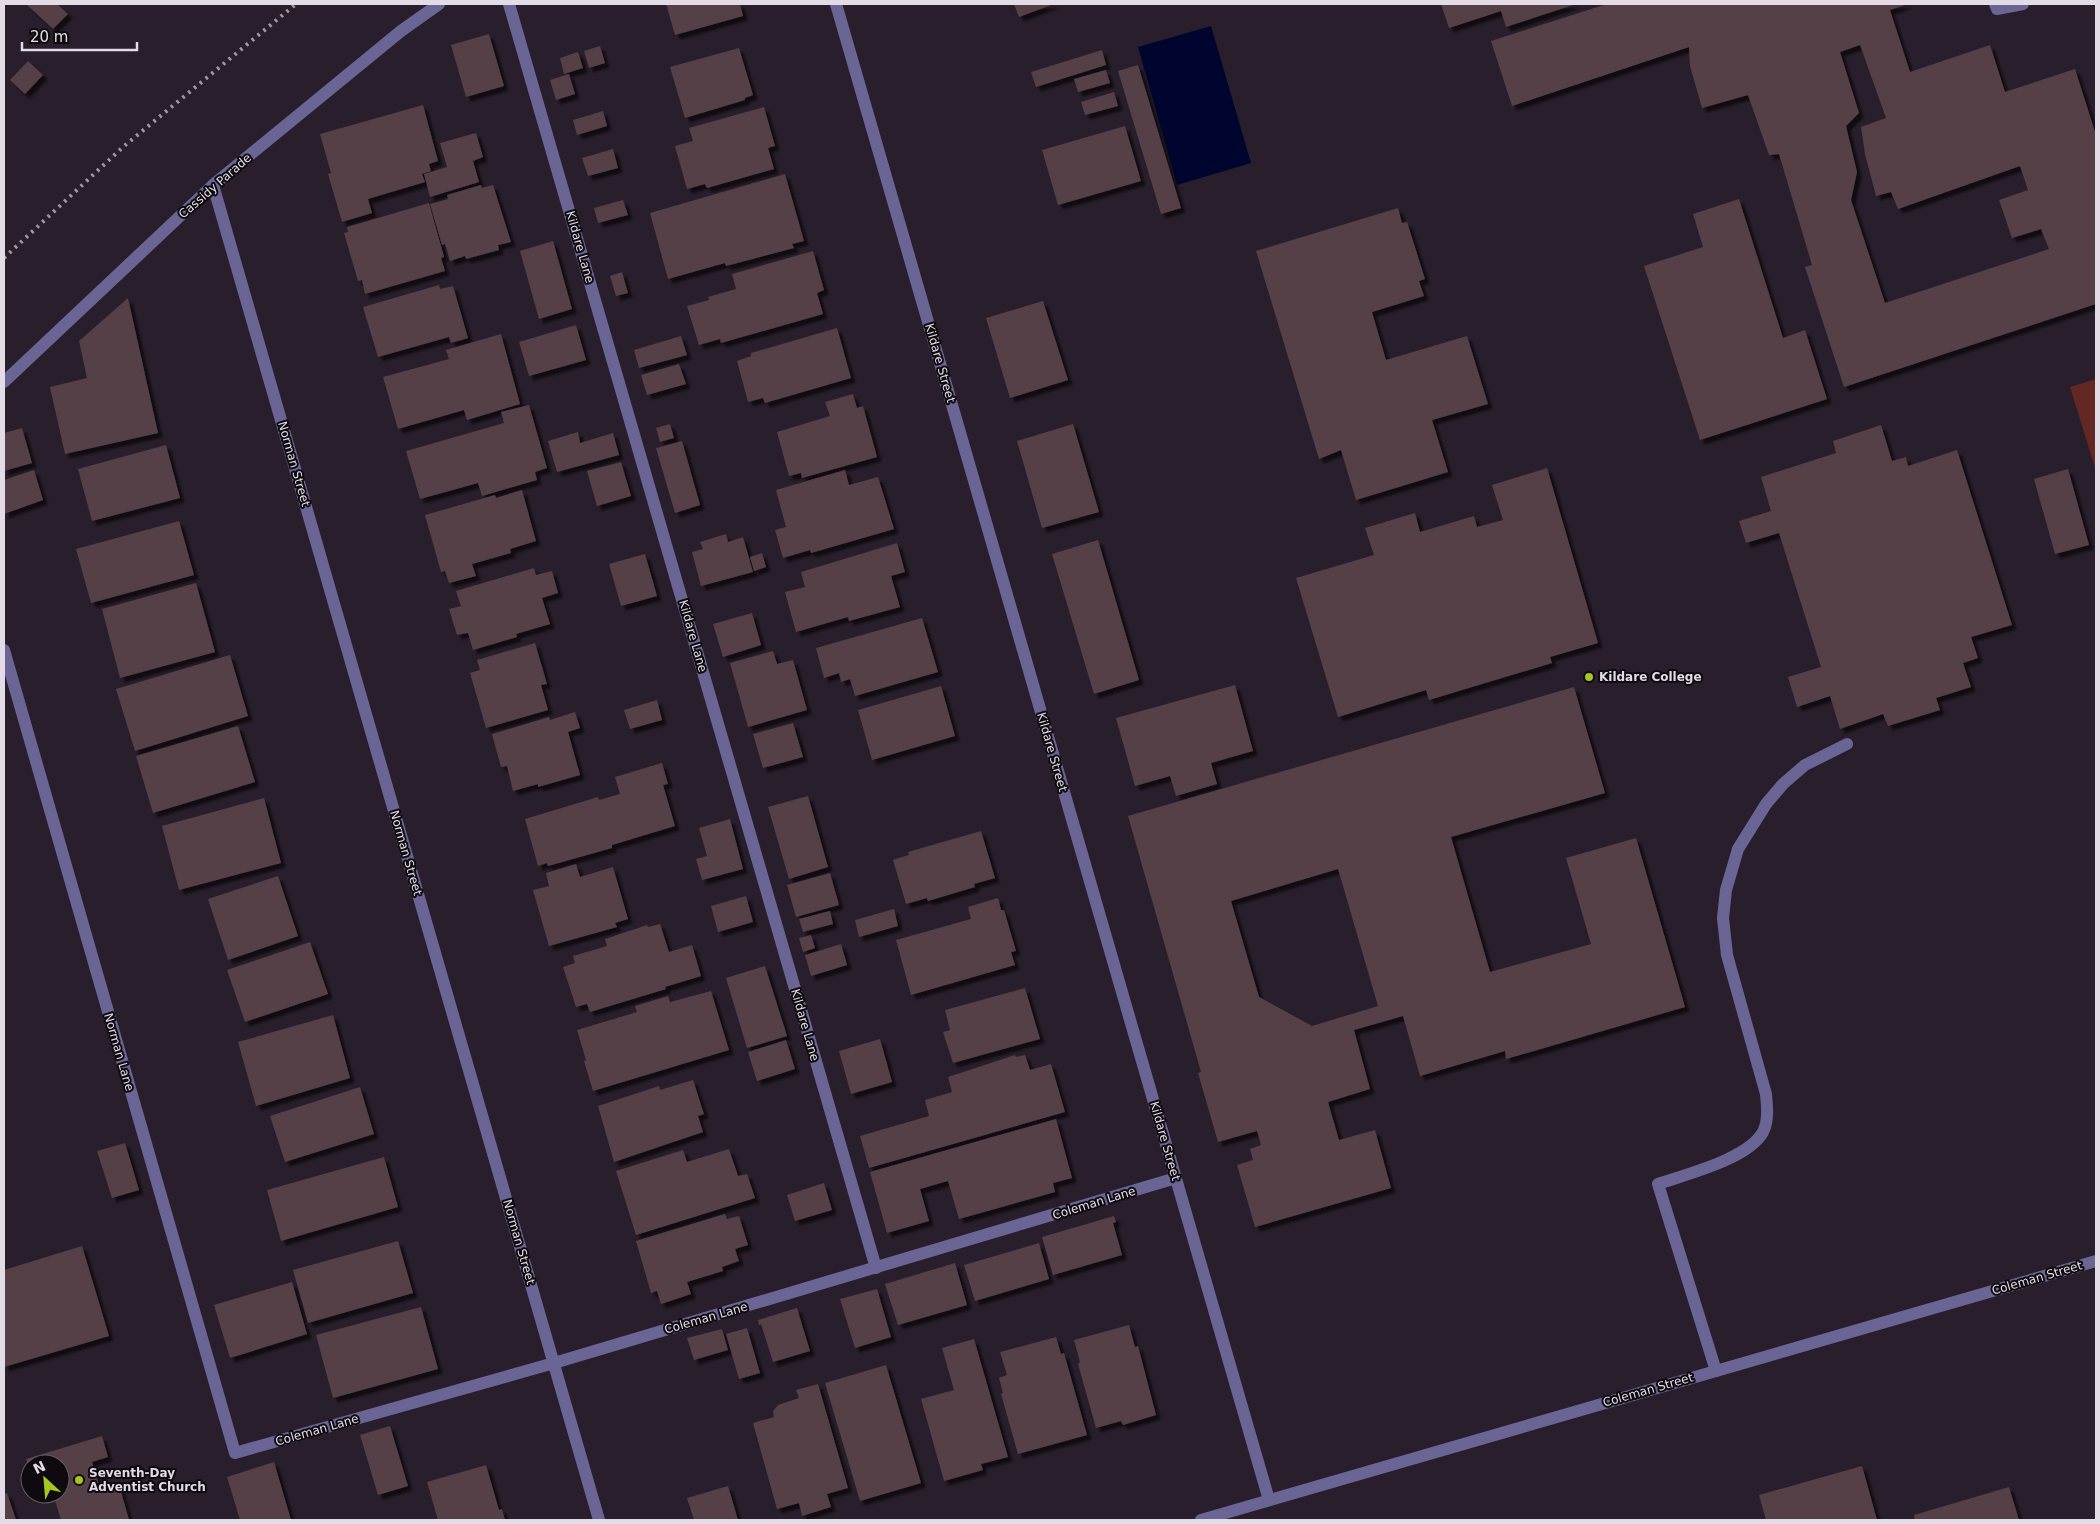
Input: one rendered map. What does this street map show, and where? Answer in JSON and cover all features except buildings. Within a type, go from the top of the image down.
[{"type":"street","name":"Cassidy Parade","points":[[4,382],[213,185],[401,31],[438,4]]},
{"type":"street","name":"Kildare Lane","points":[[509,4],[876,1268]]},
{"type":"street","name":"Kildare Street","points":[[836,4],[1269,1500]]},
{"type":"street","points":[[1995,4],[1997,9],[2023,4]]},
{"type":"street","name":"Norman Street","points":[[213,185],[599,1520]]},
{"type":"street","name":"Norman Lane","points":[[4,650],[235,1453]]},
{"type":"street","points":[[1716,1371],[1658,1184],[1739,1154],[1764,1131],[1768,1116],[1766,1094],[1727,955],[1723,918],[1726,890],[1738,849],[1766,804],[1783,784],[1805,764],[1847,744]]},
{"type":"street","name":"Coleman Lane","points":[[235,1453],[554,1363],[1176,1178]]},
{"type":"street","name":"Coleman Street","points":[[1200,1520],[2096,1261]]},
{"type":"shaded area","points":[[2096,379],[2096,471],[2070,387]]},
{"type":"water","points":[[1211,26],[1251,163],[1177,185],[1138,47]]},
{"type":"railway","points":[[4,258],[123,147],[296,4]]},
{"type":"place","name":"Kildare College","points":[[1589,677]]},
{"type":"place","name":"Seventh-Day Adventist Church","points":[[79,1480]]}]
